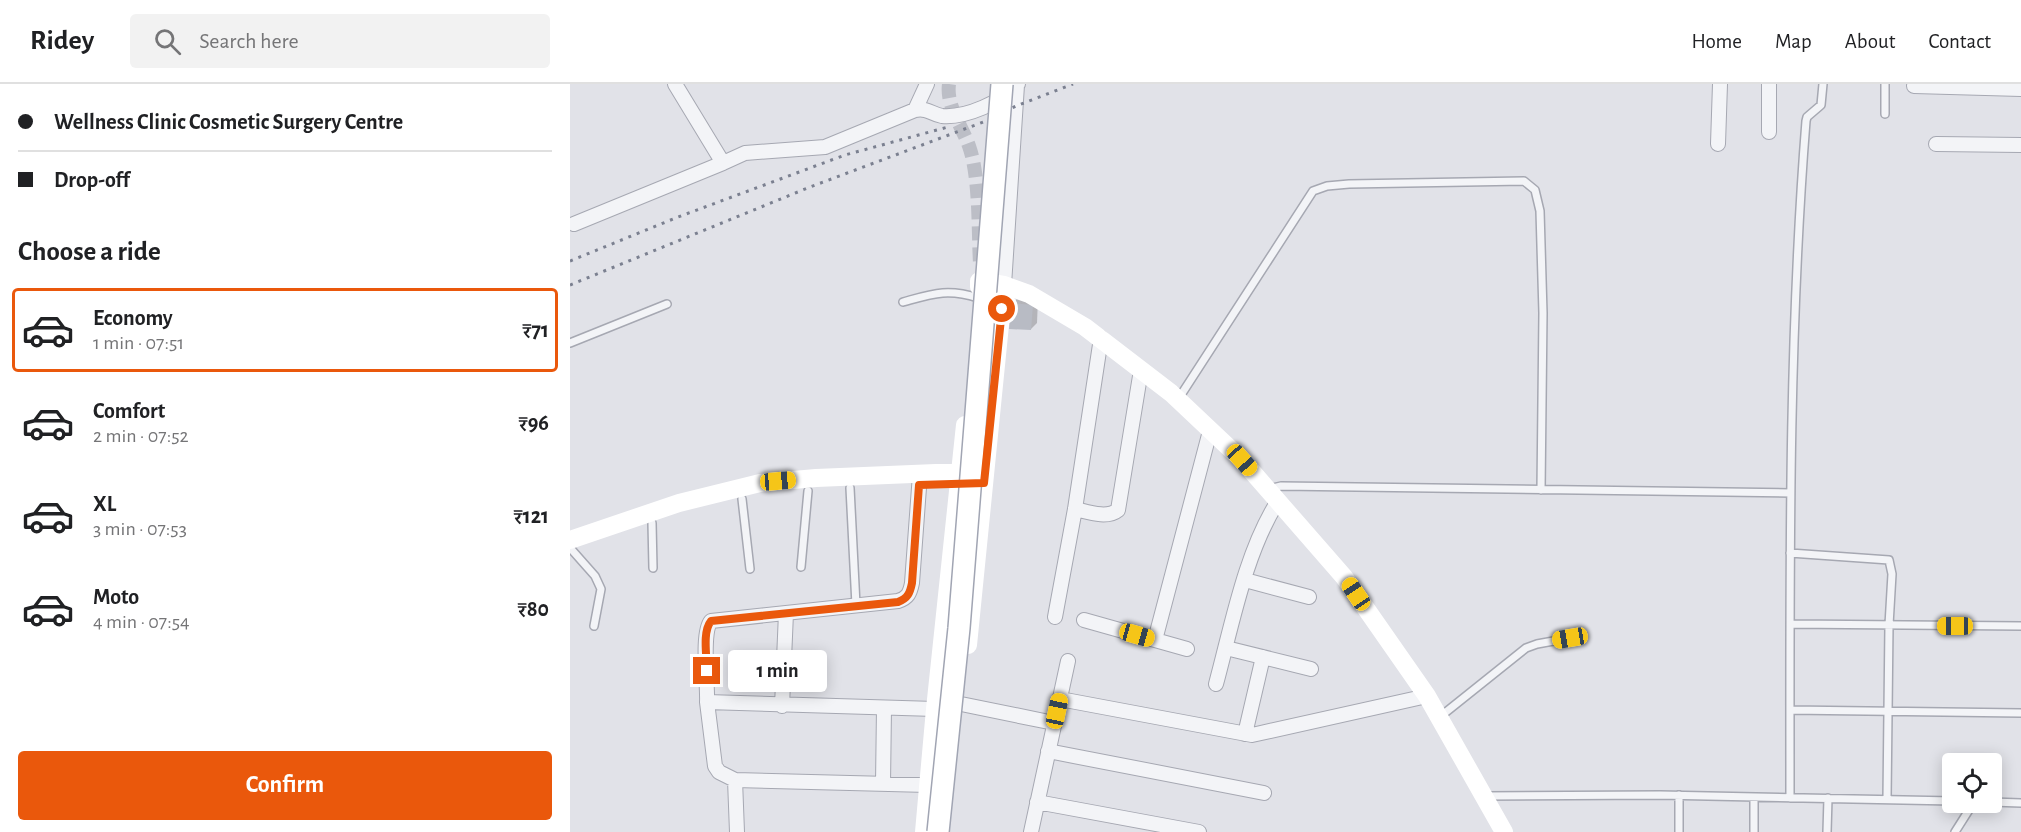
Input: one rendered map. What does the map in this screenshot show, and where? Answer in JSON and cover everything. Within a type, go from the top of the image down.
[{"type":"main road","points":[[938,832],[1012,84]]},
{"type":"street","points":[[675,84],[723,163]]},
{"type":"street","points":[[915,110],[927,84]]},
{"type":"street","points":[[574,224],[746,153],[825,147],[915,110],[924,109],[940,116],[963,114],[990,104],[1012,84]]},
{"type":"street","points":[[948,832],[1004,285],[1012,84]]},
{"type":"street","points":[[1718,144],[1720,84]]},
{"type":"street","points":[[1769,84],[1769,132]]},
{"type":"street","points":[[1914,86],[2021,89]]},
{"type":"street","points":[[1936,144],[2021,146]]},
{"type":"street","points":[[924,832],[979,283],[1004,285],[1029,294],[1101,338],[1178,400],[1242,460],[1344,577],[1427,696],[1504,832]]},
{"type":"street","points":[[1056,617],[1101,338]]},
{"type":"street","points":[[1075,509],[1105,515],[1114,514],[1118,510],[1140,370]]},
{"type":"street","points":[[1155,640],[1210,430]]},
{"type":"street","points":[[571,547],[679,503],[760,483],[816,478],[985,478]]},
{"type":"street","points":[[571,547],[762,494],[850,488],[920,479]]},
{"type":"street","points":[[920,479],[912,583],[906,599],[898,602],[711,621],[708,625],[706,639],[707,702],[715,766],[719,772],[735,780],[928,785]]},
{"type":"street","points":[[1216,684],[1245,580],[1273,495]]},
{"type":"street","points":[[1245,580],[1308,597]]},
{"type":"street","points":[[782,706],[786,614]]},
{"type":"street","points":[[1084,620],[1187,649]]},
{"type":"street","points":[[1226,648],[1311,669]]},
{"type":"street","points":[[1245,734],[1263,657]]},
{"type":"street","points":[[1031,832],[1068,661]]},
{"type":"street","points":[[1060,699],[1252,735],[1427,696]]},
{"type":"street","points":[[707,702],[935,709]]},
{"type":"street","points":[[962,704],[1054,723]]},
{"type":"street","points":[[883,784],[884,708]]},
{"type":"street","points":[[1048,751],[1264,793]]},
{"type":"street","points":[[735,780],[737,832]]},
{"type":"street","points":[[1037,802],[1199,832]]},
{"type":"lane","points":[[1790,798],[1790,494],[1797,238],[1807,117],[1821,105],[1823,84]]},
{"type":"lane","points":[[1885,84],[1885,114]]},
{"type":"lane","points":[[1178,400],[1312,191],[1327,186],[1349,184],[1524,181],[1535,190],[1540,211],[1543,313],[1541,490]]},
{"type":"lane","points":[[903,302],[953,292],[979,283]]},
{"type":"lane","points":[[570,343],[667,304]]},
{"type":"lane","points":[[1273,495],[1281,486],[1790,494]]},
{"type":"lane","points":[[850,488],[856,605]]},
{"type":"lane","points":[[801,567],[808,490]]},
{"type":"lane","points":[[742,499],[750,569]]},
{"type":"lane","points":[[652,523],[653,567]]},
{"type":"lane","points":[[571,547],[595,576],[601,589],[594,626]]},
{"type":"lane","points":[[1790,553],[1889,560],[1892,574],[1889,625],[1887,800]]},
{"type":"lane","points":[[1790,624],[2021,626]]},
{"type":"lane","points":[[1439,718],[1526,648],[1570,638]]},
{"type":"lane","points":[[1790,710],[2021,713]]},
{"type":"lane","points":[[1483,796],[1679,795],[1942,801]]},
{"type":"lane","points":[[1679,795],[1679,832]]},
{"type":"lane","points":[[1754,797],[1754,832]]},
{"type":"lane","points":[[1827,832],[1828,798]]},
{"type":"lane","points":[[2002,802],[2021,803]]},
{"type":"lane","points":[[1955,832],[1967,813]]},
{"type":"building","points":[[1011,303],[1033,305],[1031,330],[1009,329]]},
{"type":"tunnel","points":[[949,84],[952,108],[973,159],[978,203],[980,263]]},
{"type":"railway","points":[[570,285],[810,187],[986,121],[1016,106],[1073,84]]},
{"type":"railway","points":[[570,261],[678,217],[845,155],[948,127]]},
{"type":"route","points":[[707,671],[706,639],[708,625],[711,621],[898,602],[906,599],[912,583],[919,485],[984,483],[1002,309]]}]
